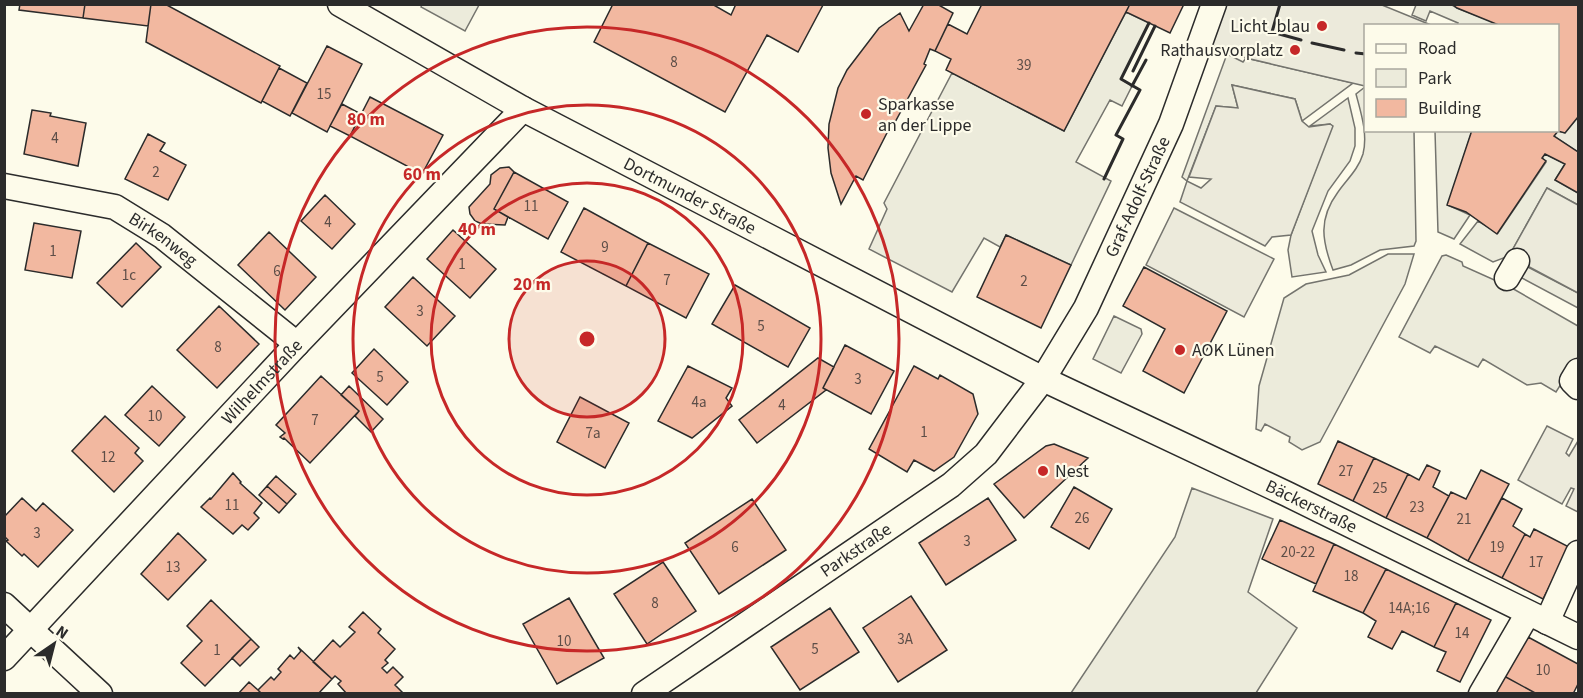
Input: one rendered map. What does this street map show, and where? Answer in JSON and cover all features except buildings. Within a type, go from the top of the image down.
[{"type":"street","name":"Dortmunder Straße","points":[[340,4],[523,109],[1043,379]]},
{"type":"street","name":"Graf-Adolf-Straße","points":[[1043,379],[1086,308],[1150,172],[1175,114],[1214,4]]},
{"type":"street","name":"Wilhelmstraße","points":[[4,658],[297,344],[523,109]]},
{"type":"street","name":"Birkenweg","points":[[4,186],[115,207],[162,236],[297,344]]},
{"type":"street","points":[[1578,371],[1572,381],[1578,387]]},
{"type":"street","name":"Bäckerstraße","points":[[1043,379],[1287,494],[1578,637]]},
{"type":"street","name":"Parkstraße","points":[[644,693],[951,485],[986,454],[1043,379]]},
{"type":"street","points":[[1481,693],[1538,618],[1578,552]]},
{"type":"street","points":[[4,605],[100,693]]},
{"type":"green space","points":[[422,4],[479,5],[465,31],[421,7]]},
{"type":"green space","points":[[1416,5],[1452,5],[1498,24],[1458,24],[1430,11],[1426,21],[1412,15]]},
{"type":"green space","points":[[1126,12],[1149,23],[1121,79],[1132,86],[1122,106],[1110,100],[1076,162],[1111,181],[1071,265],[1006,235],[1000,247],[984,238],[952,292],[869,249],[887,209],[884,203],[952,73],[1064,131]]},
{"type":"green space","points":[[1227,54],[1243,62],[1246,58],[1353,83],[1302,121],[1295,99],[1232,85],[1238,108],[1216,106],[1187,181],[1182,177]]},
{"type":"green space","points":[[1364,88],[1364,131],[1362,116],[1356,94]]},
{"type":"green space","points":[[1348,98],[1355,128],[1355,146],[1350,161],[1328,191],[1312,231],[1318,255],[1326,272],[1292,277],[1288,250],[1291,235],[1332,126],[1330,124],[1310,126]]},
{"type":"green space","points":[[1364,132],[1414,132],[1416,241],[1414,246],[1380,250],[1351,265],[1333,270],[1324,240],[1327,212],[1361,160]]},
{"type":"green space","points":[[1435,132],[1472,132],[1448,205],[1470,215],[1454,239],[1438,232]]},
{"type":"green space","points":[[1545,154],[1565,164],[1555,180],[1578,193],[1578,205],[1547,188],[1509,256],[1493,262],[1460,244],[1478,221],[1498,233],[1546,162],[1542,158]]},
{"type":"green space","points":[[1388,254],[1414,254],[1405,284],[1320,442],[1302,450],[1289,442],[1290,437],[1265,424],[1261,431],[1256,429],[1259,386],[1284,298],[1306,284],[1349,275]]},
{"type":"green space","points":[[1446,255],[1462,262],[1463,266],[1510,287],[1578,326],[1578,357],[1556,392],[1541,383],[1527,385],[1483,359],[1478,367],[1435,346],[1430,353],[1399,337],[1442,256]]},
{"type":"green space","points":[[1526,266],[1578,293],[1578,308],[1520,277]]},
{"type":"green space","points":[[1114,316],[1141,329],[1142,334],[1121,373],[1093,359]]},
{"type":"green space","points":[[1192,488],[1273,519],[1248,592],[1297,628],[1256,693],[1071,693],[1175,537]]},
{"type":"shaded area","name":"Rathausvorplatz","points":[[1214,5],[1382,5],[1429,24],[1364,24],[1364,86],[1246,58],[1202,42]]},
{"type":"shaded area","points":[[1232,85],[1295,99],[1302,121],[1309,127],[1330,124],[1333,126],[1291,235],[1272,237],[1265,246],[1180,202],[1187,181],[1201,188],[1211,179],[1189,177],[1216,106],[1238,108]]},
{"type":"shaded area","points":[[1578,117],[1578,152],[1554,136],[1559,131],[1565,133]]},
{"type":"shaded area","points":[[1547,188],[1578,205],[1578,293],[1509,256]]},
{"type":"shaded area","points":[[1174,208],[1274,259],[1244,317],[1146,265]]},
{"type":"shaded area","points":[[1547,426],[1573,439],[1566,453],[1569,456],[1578,441],[1578,512],[1566,506],[1574,489],[1571,488],[1562,504],[1518,480]]},
{"type":"wall","points":[[1280,4],[1272,32],[1301,40]]},
{"type":"wall","points":[[1104,179],[1123,139],[1116,135],[1140,90],[1121,79],[1149,23]]},
{"type":"wall","points":[[1133,71],[1155,26]]},
{"type":"wall","points":[[1312,43],[1344,50]]},
{"type":"wall","points":[[1356,53],[1364,54]]},
{"type":"wall","points":[[1132,86],[1146,60]]},
{"type":"place","name":"Licht_blau","points":[[1322,26]]},
{"type":"place","name":"Rathausvorplatz","points":[[1295,50]]},
{"type":"place","name":"Sparkasse an der Lippe","points":[[866,114]]},
{"type":"place","name":"AOK Lünen","points":[[1180,350]]},
{"type":"place","name":"Nest","points":[[1043,471]]}]
